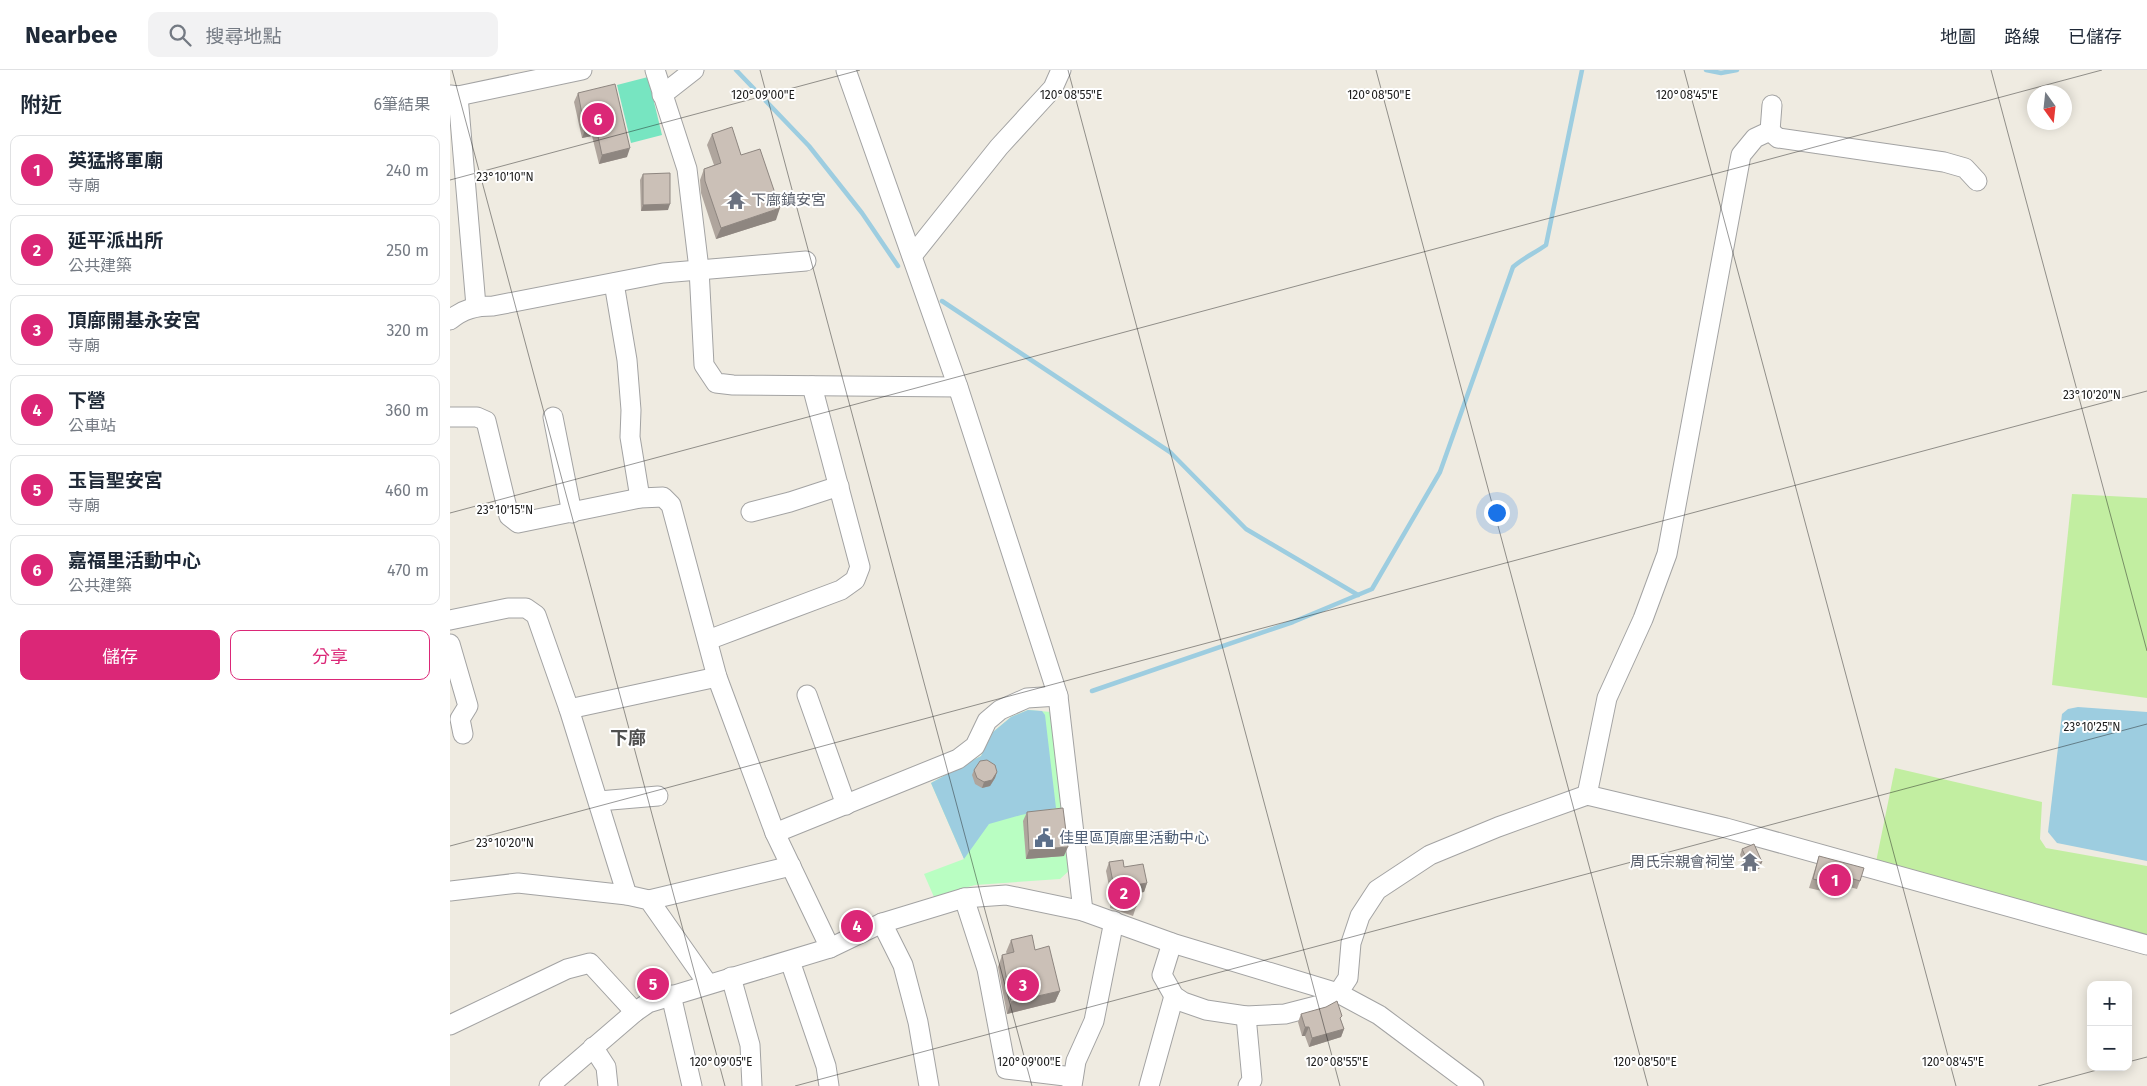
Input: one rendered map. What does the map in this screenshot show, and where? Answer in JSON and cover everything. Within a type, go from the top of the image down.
[{"type":"street","points":[[476,306],[454,96],[582,70]]},
{"type":"street","points":[[655,70],[688,169],[700,269],[704,365],[716,383],[958,387]]},
{"type":"street","points":[[662,95],[694,70]]},
{"type":"street","points":[[846,70],[958,387],[1058,696],[1083,911]]},
{"type":"street","points":[[912,256],[999,147],[1053,88],[1061,70]]},
{"type":"street","points":[[1770,131],[1772,105]]},
{"type":"street","points":[[1770,131],[1778,138],[1944,162],[1965,168],[1977,181]]},
{"type":"street","points":[[1587,795],[1607,698],[1643,619],[1667,554],[1741,155],[1755,138],[1770,131]]},
{"type":"street","points":[[450,320],[456,315],[476,306],[493,306],[663,273],[806,261]]},
{"type":"street","points":[[614,283],[627,360],[631,410],[630,437],[640,498]]},
{"type":"street","points":[[708,640],[841,590],[855,580],[860,567],[812,386]]},
{"type":"street","points":[[450,417],[476,417],[486,421],[509,516],[518,524],[640,498],[663,497],[671,505],[717,677],[775,833],[830,948]]},
{"type":"street","points":[[553,417],[572,513]]},
{"type":"street","points":[[751,512],[839,486]]},
{"type":"street","points":[[450,620],[508,608],[526,608],[536,615],[599,801],[627,895]]},
{"type":"street","points":[[450,644],[468,706],[460,719],[462,734]]},
{"type":"street","points":[[569,709],[717,677]]},
{"type":"street","points":[[807,695],[846,805]]},
{"type":"street","points":[[775,833],[958,759],[975,746],[987,721],[1000,710],[1027,698],[1058,696]]},
{"type":"street","points":[[1172,944],[1162,975],[1174,996],[1183,1002],[1206,1010],[1246,1016],[1285,1014],[1320,1005],[1338,993],[1348,978],[1351,943],[1360,916],[1377,890],[1430,855],[1498,827],[1587,795],[1726,828],[2147,945]]},
{"type":"street","points":[[599,801],[658,796]]},
{"type":"street","points":[[450,891],[518,883],[627,895],[650,900],[791,866]]},
{"type":"street","points":[[549,1086],[648,1003],[830,948],[882,924],[964,898],[1006,895],[1083,911],[1172,944],[1338,993],[1379,1014],[1474,1086]]},
{"type":"street","points":[[964,898],[987,969],[1006,1069],[1073,1081],[1076,1061],[1094,1021],[1114,921]]},
{"type":"street","points":[[650,900],[708,984]]},
{"type":"street","points":[[882,924],[904,966],[918,1022],[929,1086]]},
{"type":"street","points":[[790,961],[826,1066],[829,1086]]},
{"type":"street","points":[[450,1026],[566,969],[590,963],[635,1012]]},
{"type":"street","points":[[731,977],[750,1045],[752,1086]]},
{"type":"street","points":[[671,995],[689,1086]]},
{"type":"street","points":[[1149,1086],[1174,996]]},
{"type":"street","points":[[1246,1016],[1252,1080],[1248,1086]]},
{"type":"street","points":[[594,1047],[606,1067],[608,1086]]},
{"type":"green space","points":[[648,77],[662,135],[631,143],[617,85]]},
{"type":"green space","points":[[2072,494],[2147,498],[2147,698],[2052,685]]},
{"type":"green space","points":[[1028,710],[1051,712],[1072,868],[1060,879],[975,885],[934,897],[924,874],[964,859],[931,783],[981,756],[993,732],[1011,717]]},
{"type":"green space","points":[[1895,768],[2042,802],[2040,839],[2046,848],[2147,866],[2147,942],[1876,862]]},
{"type":"water","points":[[2078,707],[2147,712],[2147,861],[2057,843],[2048,832],[2062,714],[2068,709]]},
{"type":"water","points":[[1028,710],[1042,711],[1045,715],[1056,808],[989,824],[964,859],[931,783],[981,756],[993,732],[1011,717]]},
{"type":"building","points":[[615,84],[630,148],[602,155],[596,127],[585,130],[578,93]]},
{"type":"building","name":"下廍鎮安宮","points":[[732,127],[741,155],[760,149],[780,208],[721,228],[705,181],[704,169],[721,163],[712,134]]},
{"type":"building","points":[[670,173],[670,204],[643,205],[643,174]]},
{"type":"building","points":[[987,760],[995,765],[997,772],[992,780],[984,782],[977,778],[974,770],[980,761]]},
{"type":"building","name":"佳里區頂廍里活動中心","points":[[1063,808],[1068,847],[1029,850],[1027,812]]},
{"type":"building","points":[[1754,844],[1762,862],[1750,867],[1742,849]]},
{"type":"building","points":[[1819,856],[1864,868],[1860,881],[1840,875],[1838,885],[1813,879]]},
{"type":"building","points":[[1123,860],[1124,867],[1143,864],[1147,883],[1135,885],[1136,907],[1113,899],[1114,887],[1109,862]]},
{"type":"building","points":[[1032,935],[1035,950],[1049,946],[1060,991],[1011,1002],[1002,955],[1014,952],[1011,940]]},
{"type":"building","points":[[1337,1001],[1344,1029],[1312,1038],[1309,1027],[1305,1027],[1301,1014],[1326,1007]]},
{"type":"waterway","points":[[736,70],[809,146],[862,213],[898,266]]},
{"type":"waterway","points":[[1092,691],[1293,622],[1372,589],[1440,472],[1513,267],[1546,245],[1582,70]]},
{"type":"waterway","points":[[1706,70],[1721,73],[1737,70]]},
{"type":"waterway","points":[[942,301],[1170,452],[1246,529],[1358,595]]},
{"type":"place","name":"嘉福里活動中心","points":[[598,119]]},
{"type":"place","name":"下廍鎮安宮","points":[[736,200]]},
{"type":"place","name":"佳里區頂廍里活動中心","points":[[1044,838]]},
{"type":"place","name":"周氏宗親會祠堂","points":[[1750,862]]},
{"type":"place","name":"英猛將軍廟","points":[[1835,880]]},
{"type":"place","name":"延平派出所","points":[[1124,893]]},
{"type":"place","name":"下營","points":[[857,926]]},
{"type":"place","name":"玉旨聖安宮","points":[[653,984]]},
{"type":"place","name":"頂廍開基永安宮","points":[[1023,985]]},
{"type":"district","name":"下廍","points":[[628,738]]}]
